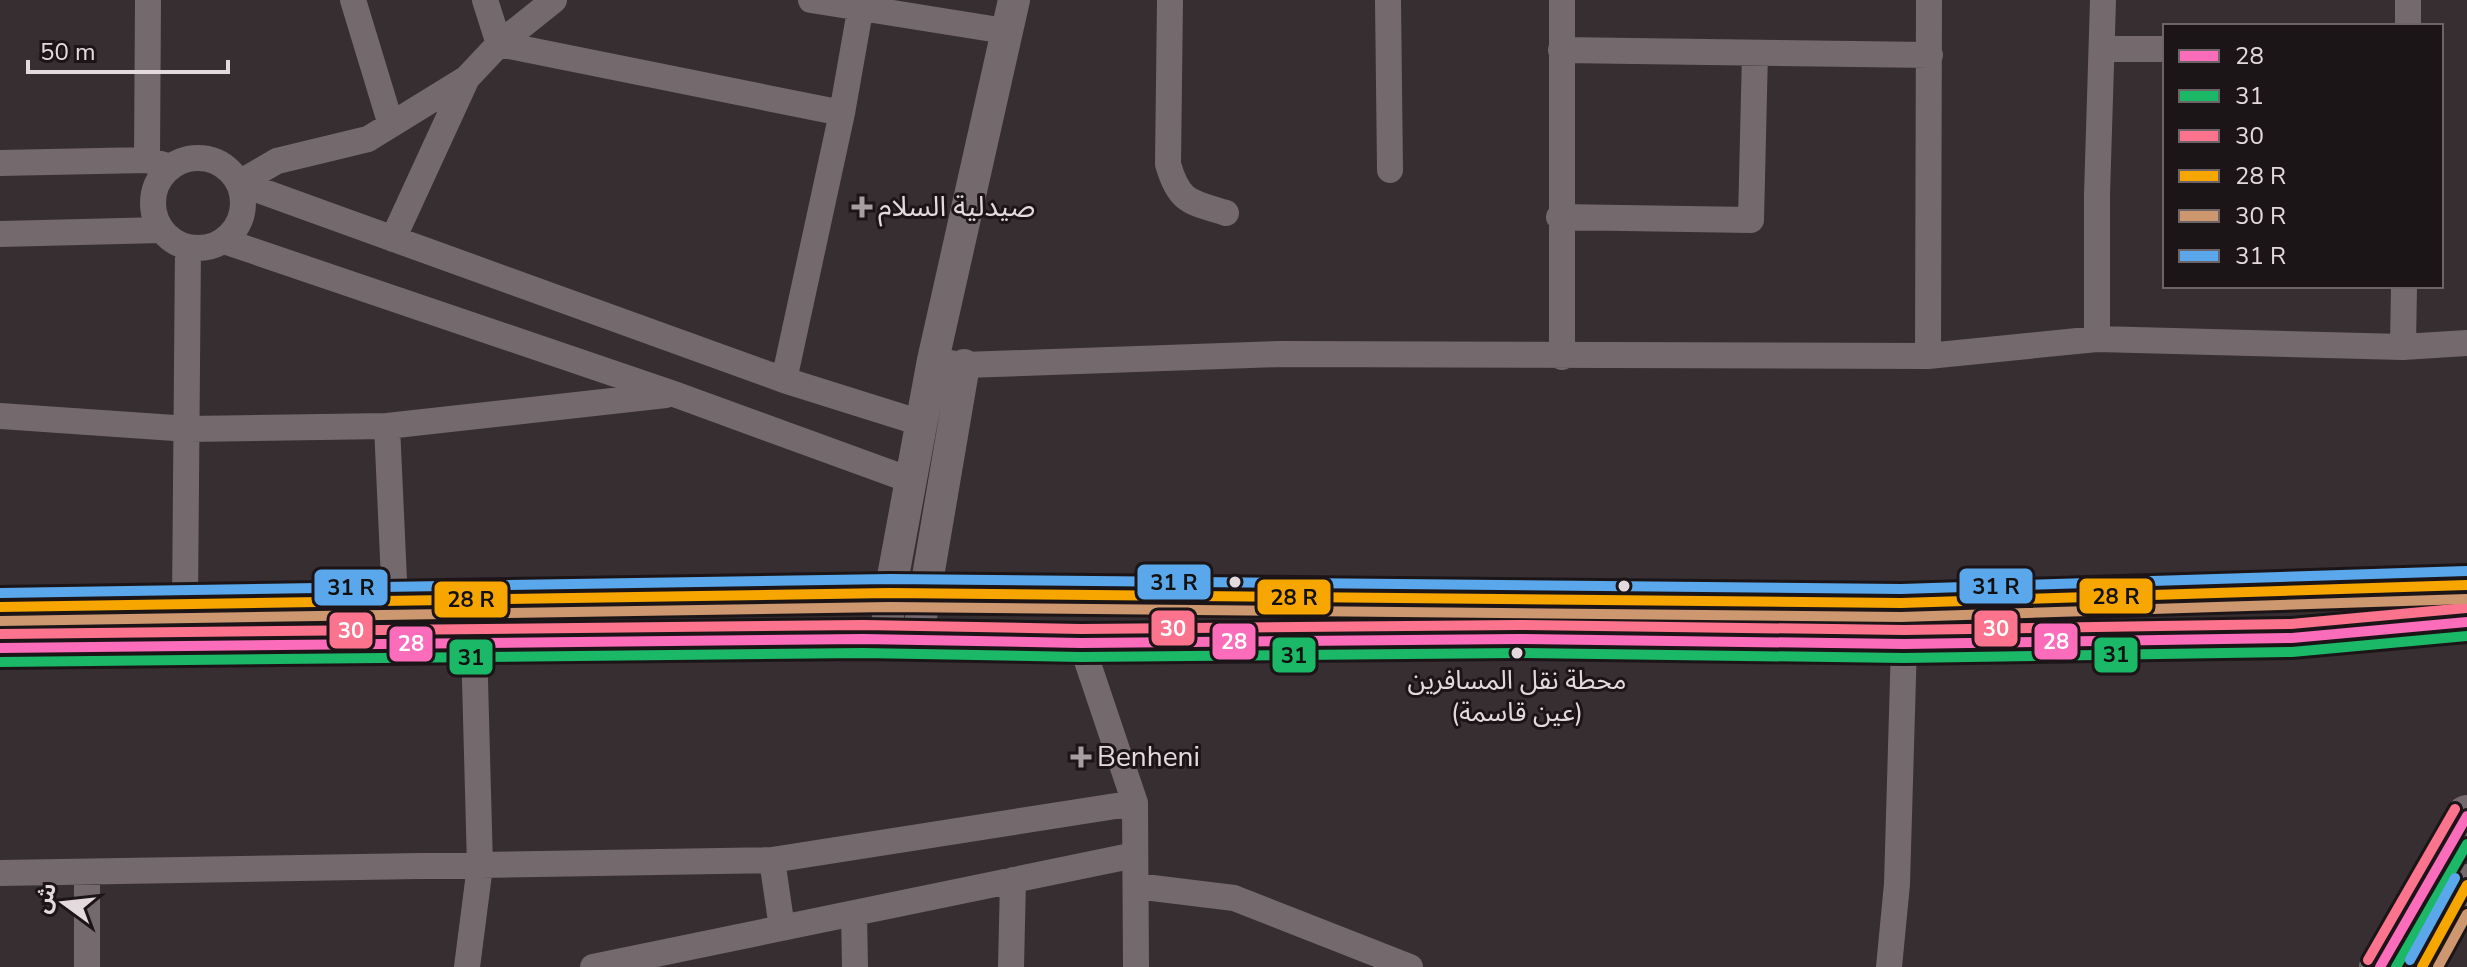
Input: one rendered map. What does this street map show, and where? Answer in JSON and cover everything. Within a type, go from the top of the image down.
[{"type":"highway","points":[[2380,967],[2467,816]]},
{"type":"highway","points":[[2422,967],[2467,885]]},
{"type":"main road","points":[[1,604],[907,594],[1901,603],[2467,585]]},
{"type":"main road","points":[[0,648],[901,640],[1081,643],[1518,639],[1904,644],[2292,638],[2467,622]]},
{"type":"street","points":[[0,163],[159,163],[209,159],[232,172],[243,196],[240,221],[224,241],[206,248],[188,247],[162,230],[155,217],[159,163],[148,0]]},
{"type":"street","points":[[353,0],[391,125]]},
{"type":"street","points":[[485,0],[499,44]]},
{"type":"street","points":[[239,183],[277,161],[368,139],[467,78],[499,44],[554,0]]},
{"type":"street","points":[[811,0],[860,11],[1005,31]]},
{"type":"street","points":[[901,640],[1005,31],[1014,0]]},
{"type":"street","points":[[1170,0],[1171,175],[1185,200],[1226,213]]},
{"type":"street","points":[[1388,0],[1390,170]]},
{"type":"street","points":[[1562,0],[1559,217],[1562,357]]},
{"type":"street","points":[[1928,356],[1929,0]]},
{"type":"street","points":[[2097,339],[2103,0]]},
{"type":"street","points":[[2408,0],[2408,24]]},
{"type":"street","points":[[784,380],[842,113],[860,11]]},
{"type":"street","points":[[499,44],[842,113]]},
{"type":"street","points":[[2102,49],[2163,49]]},
{"type":"street","points":[[1561,50],[1930,55]]},
{"type":"street","points":[[1559,217],[1751,220],[1755,53]]},
{"type":"street","points":[[393,239],[467,78]]},
{"type":"street","points":[[239,183],[784,380],[921,423]]},
{"type":"street","points":[[0,234],[162,230]]},
{"type":"street","points":[[224,241],[674,394],[910,480]]},
{"type":"street","points":[[185,604],[189,429],[188,247]]},
{"type":"street","points":[[2403,347],[2404,288]]},
{"type":"street","points":[[948,362],[1281,354],[1928,356],[2097,339],[2403,347],[2467,343]]},
{"type":"street","points":[[907,594],[910,480],[921,423],[948,362]]},
{"type":"street","points":[[0,416],[189,429],[387,426],[674,394]]},
{"type":"street","points":[[387,426],[395,602]]},
{"type":"street","points":[[467,967],[480,866],[474,643]]},
{"type":"street","points":[[1081,643],[1135,803],[1136,967]]},
{"type":"street","points":[[1889,967],[1897,884],[1904,644]]},
{"type":"street","points":[[0,873],[772,860],[1135,803]]},
{"type":"street","points":[[593,967],[650,960],[782,928],[1135,855]]},
{"type":"street","points":[[772,860],[782,928]]},
{"type":"street","points":[[87,873],[87,967]]},
{"type":"street","points":[[1011,967],[1013,880]]},
{"type":"street","points":[[1136,886],[1234,898],[1410,967]]},
{"type":"street","points":[[854,914],[855,967]]},
{"type":"transit line","points":[[0,593],[890,579],[1901,589],[2467,571]]},
{"type":"transit line","points":[[0,607],[890,593],[1901,603],[2467,585]]},
{"type":"transit line","points":[[0,621],[890,607],[1901,617],[2467,599]]},
{"type":"transit line","name":"30","points":[[0,634],[863,625],[1081,629],[1518,625],[1904,630],[2291,624],[2466,608]]},
{"type":"transit line","name":"28","points":[[0,648],[863,639],[1081,643],[1518,639],[1904,644],[2292,638],[2467,622]]},
{"type":"transit line","name":"31","points":[[0,662],[863,653],[1081,657],[1518,653],[1904,658],[2292,652],[2467,636]]},
{"type":"transit line","name":"30","points":[[2368,960],[2455,809]]},
{"type":"transit line","name":"28","points":[[2380,967],[2467,816]]},
{"type":"transit line","name":"31","points":[[2396,967],[2467,844]]},
{"type":"transit line","points":[[2410,960],[2455,878]]},
{"type":"transit line","points":[[2422,967],[2467,885]]},
{"type":"transit line","points":[[2438,967],[2467,914]]},
{"type":"place","name":"صيدلية السلام","points":[[862,207]]},
{"type":"place","name":"محطة نقل المسافرين (عين قاسمة)","points":[[1517,653]]},
{"type":"place","name":"Benheni","points":[[1081,757]]}]
